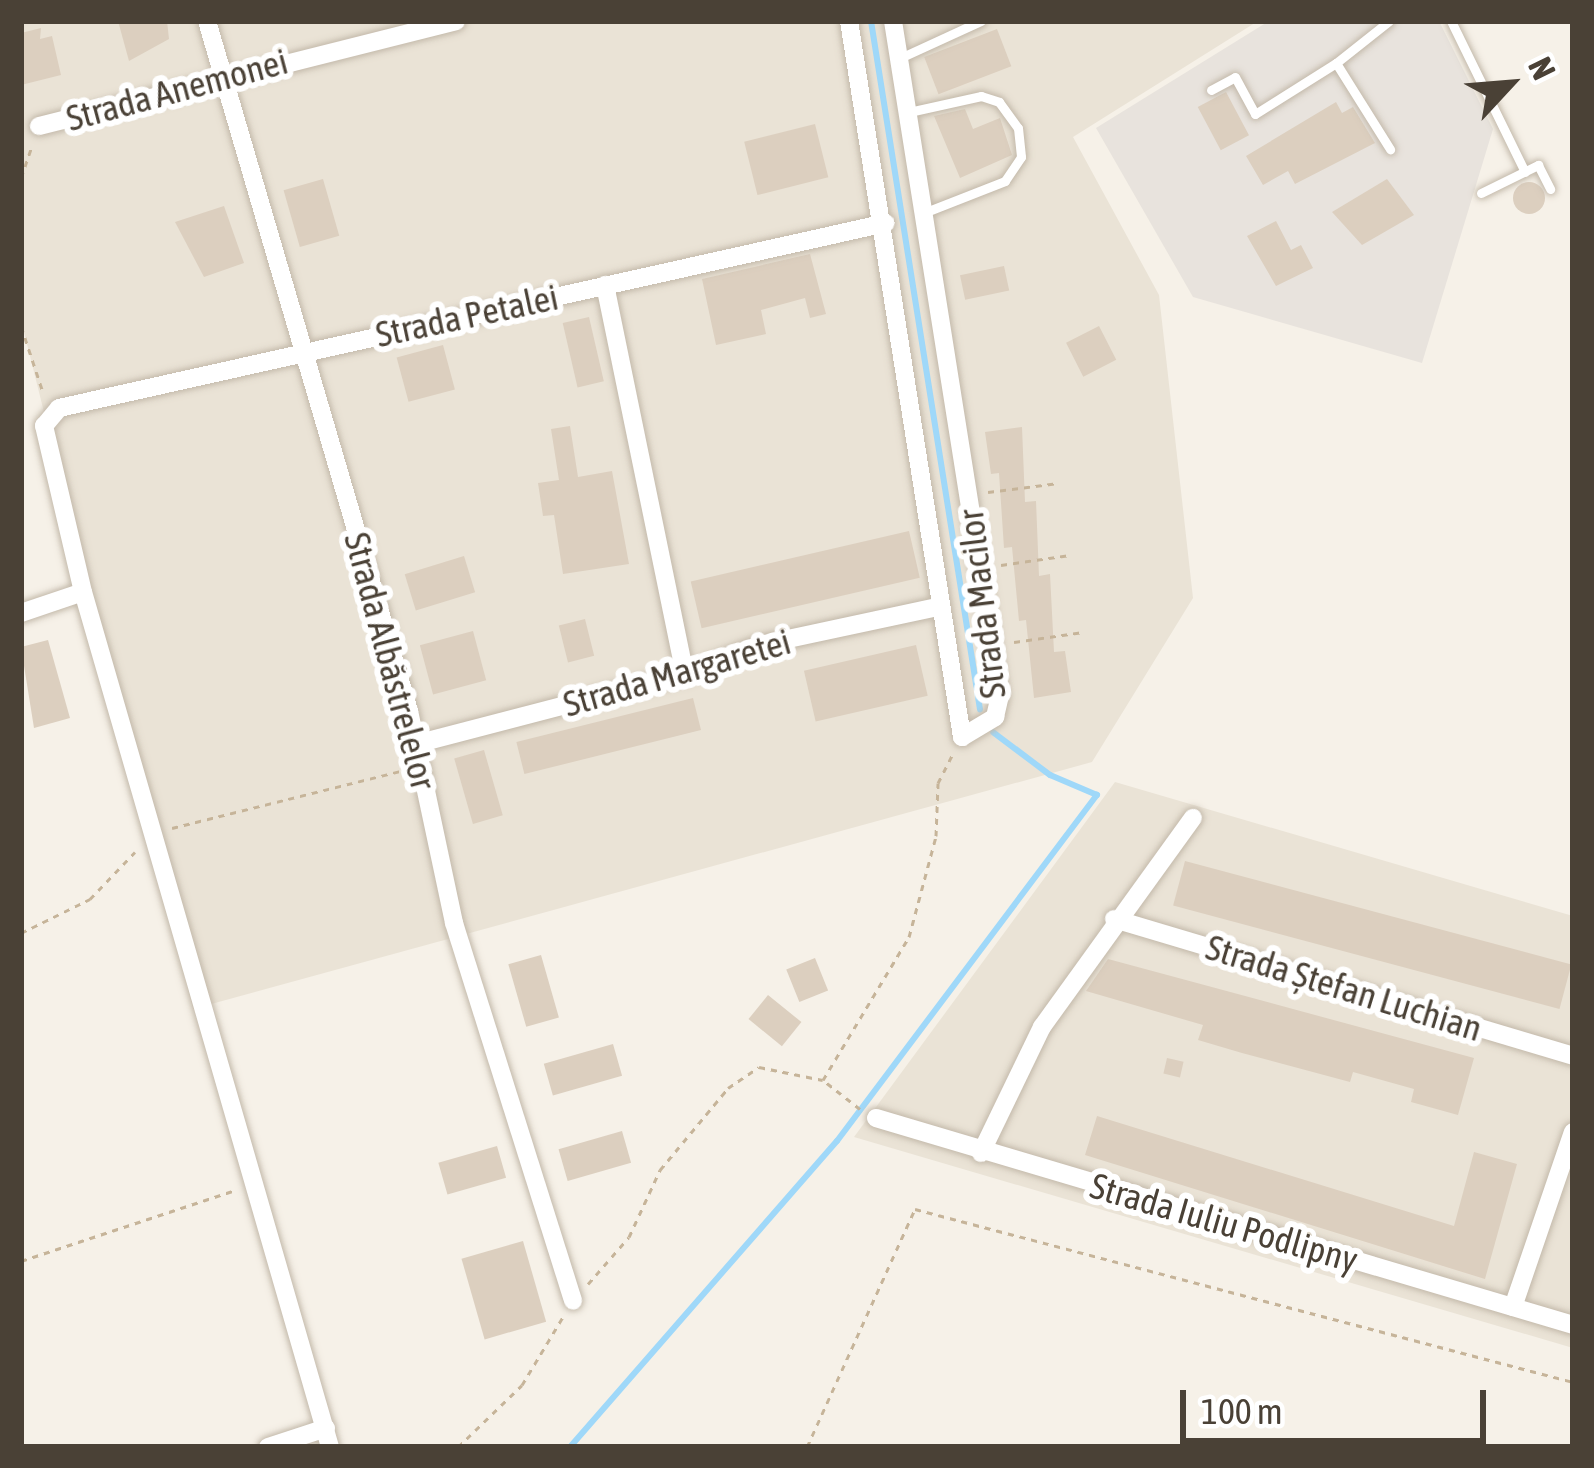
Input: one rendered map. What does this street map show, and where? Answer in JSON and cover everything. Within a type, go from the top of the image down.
[{"type":"street","name":"Strada Albăstrelelor","points":[[207,21],[418,753],[454,923],[573,1301]]},
{"type":"street","name":"Strada Anemonei","points":[[39,126],[222,76],[456,21]]},
{"type":"street","name":"Strada Macilor","points":[[849,21],[886,224],[938,608],[962,736],[995,717],[1000,705],[893,21]]},
{"type":"street","name":"Strada Petalei","points":[[51,416],[299,353],[886,224]]},
{"type":"street","points":[[605,285],[685,674]]},
{"type":"street","points":[[51,416],[48,451],[83,592],[328,1438],[268,1447]]},
{"type":"street","points":[[21,613],[83,592]]},
{"type":"street","name":"Strada Margaretei","points":[[418,753],[685,674],[760,645],[938,608]]},
{"type":"street","points":[[981,1153],[1042,1028],[1114,919],[1193,818]]},
{"type":"street","name":"Strada Ștefan Luchian","points":[[1114,919],[1573,1056]]},
{"type":"street","name":"Strada Iuliu Podlipny","points":[[876,1118],[981,1153],[1573,1325]]},
{"type":"street","points":[[1513,1307],[1573,1132]]},
{"type":"lane","points":[[900,58],[981,21]]},
{"type":"lane","points":[[1211,90],[1235,77],[1255,114],[1336,63],[1390,21]]},
{"type":"lane","points":[[1451,21],[1525,172]]},
{"type":"lane","points":[[1336,63],[1390,149]]},
{"type":"lane","points":[[909,112],[981,96],[999,102],[1018,128],[1021,157],[1005,182],[926,212]]},
{"type":"lane","points":[[1481,193],[1538,165],[1550,189]]},
{"type":"path","points":[[21,178],[39,126]]},
{"type":"path","points":[[21,326],[51,416]]},
{"type":"path","points":[[969,495],[1058,483]]},
{"type":"path","points":[[980,568],[1070,555]]},
{"type":"path","points":[[992,646],[1083,632]]},
{"type":"path","points":[[823,1080],[910,937],[936,836],[938,784],[962,736]]},
{"type":"path","points":[[21,933],[91,899],[154,833],[374,781],[418,753]]},
{"type":"path","points":[[458,1447],[522,1385],[573,1301],[629,1237],[660,1170],[728,1088],[759,1067],[823,1080],[876,1118]]},
{"type":"path","points":[[21,1261],[256,1183]]},
{"type":"path","points":[[807,1447],[915,1209],[1573,1382]]},
{"type":"shaded area","points":[[21,21],[1258,21],[1073,137],[1159,295],[1193,598],[1092,762],[193,1009],[21,320]]},
{"type":"shaded area","points":[[1269,21],[1439,21],[1493,129],[1422,363],[1193,297],[1096,128]]},
{"type":"shaded area","points":[[1115,782],[1573,916],[1573,1348],[854,1137]]},
{"type":"building","points":[[118,21],[167,21],[169,39],[129,61]]},
{"type":"building","points":[[41,28],[40,39],[52,36],[61,75],[21,85],[21,33]]},
{"type":"building","points":[[997,29],[1011,66],[939,94],[924,57]]},
{"type":"building","points":[[1226,92],[1249,135],[1221,150],[1198,107]]},
{"type":"building","points":[[1336,102],[1342,113],[1353,107],[1375,143],[1295,184],[1288,171],[1263,185],[1246,156]]},
{"type":"building","points":[[965,109],[973,129],[1000,118],[1012,155],[960,178],[934,116]]},
{"type":"building","points":[[815,124],[828,177],[757,195],[744,142]]},
{"type":"building","points":[[323,179],[339,236],[300,247],[284,190]]},
{"type":"building","points":[[1387,179],[1414,215],[1362,245],[1332,212]]},
{"type":"building","points":[[1529,182],[1540,187],[1545,198],[1540,209],[1529,214],[1518,209],[1513,198],[1518,187]]},
{"type":"building","points":[[224,206],[244,263],[204,277],[175,222]]},
{"type":"building","points":[[1276,221],[1291,250],[1301,245],[1313,268],[1276,286],[1247,236]]},
{"type":"building","points":[[810,254],[826,314],[810,318],[805,298],[761,310],[766,334],[716,345],[702,279]]},
{"type":"building","points":[[1004,266],[1009,290],[965,300],[960,275]]},
{"type":"building","points":[[589,317],[604,381],[578,387],[563,323]]},
{"type":"building","points":[[1099,326],[1116,360],[1083,377],[1066,343]]},
{"type":"building","points":[[443,345],[455,389],[409,402],[397,357]]},
{"type":"building","points":[[570,426],[578,477],[612,471],[629,564],[563,574],[554,515],[543,516],[538,483],[559,480],[551,429]]},
{"type":"building","points":[[1022,427],[1025,502],[1036,501],[1039,576],[1050,574],[1054,652],[1065,651],[1071,692],[1034,698],[1026,620],[1019,621],[1012,547],[1004,548],[999,473],[991,474],[985,432]]},
{"type":"building","points":[[909,531],[920,578],[702,628],[691,581]]},
{"type":"building","points":[[464,556],[475,592],[416,610],[405,574]]},
{"type":"building","points":[[585,619],[594,656],[568,662],[559,626]]},
{"type":"building","points":[[473,631],[486,680],[433,694],[420,645]]},
{"type":"building","points":[[48,640],[70,718],[34,728],[21,647]]},
{"type":"building","points":[[916,645],[928,696],[816,722],[804,671]]},
{"type":"building","points":[[693,698],[701,730],[524,774],[516,742]]},
{"type":"building","points":[[484,750],[503,815],[473,824],[454,759]]},
{"type":"building","points":[[1185,861],[1571,965],[1559,1009],[1173,905]]},
{"type":"building","points":[[541,955],[559,1017],[526,1027],[508,964]]},
{"type":"building","points":[[815,958],[828,990],[799,1002],[786,970]]},
{"type":"building","points":[[1108,959],[1474,1058],[1458,1115],[1411,1102],[1414,1089],[1353,1072],[1350,1082],[1198,1040],[1203,1025],[1086,991]]},
{"type":"building","points":[[768,995],[801,1022],[782,1046],[748,1019]]},
{"type":"building","points":[[613,1044],[622,1076],[553,1096],[544,1064]]},
{"type":"building","points":[[1167,1058],[1184,1062],[1180,1077],[1163,1074]]},
{"type":"building","points":[[1097,1116],[1454,1226],[1474,1152],[1517,1164],[1485,1279],[1085,1155]]},
{"type":"building","points":[[622,1131],[631,1163],[568,1181],[559,1149]]},
{"type":"building","points":[[497,1146],[506,1178],[447,1195],[438,1163]]},
{"type":"building","points":[[523,1241],[546,1322],[485,1339],[461,1259]]},
{"type":"waterway","points":[[871,21],[980,709]]},
{"type":"waterway","points":[[570,1447],[837,1141],[1097,795],[1050,775],[993,732]]}]
